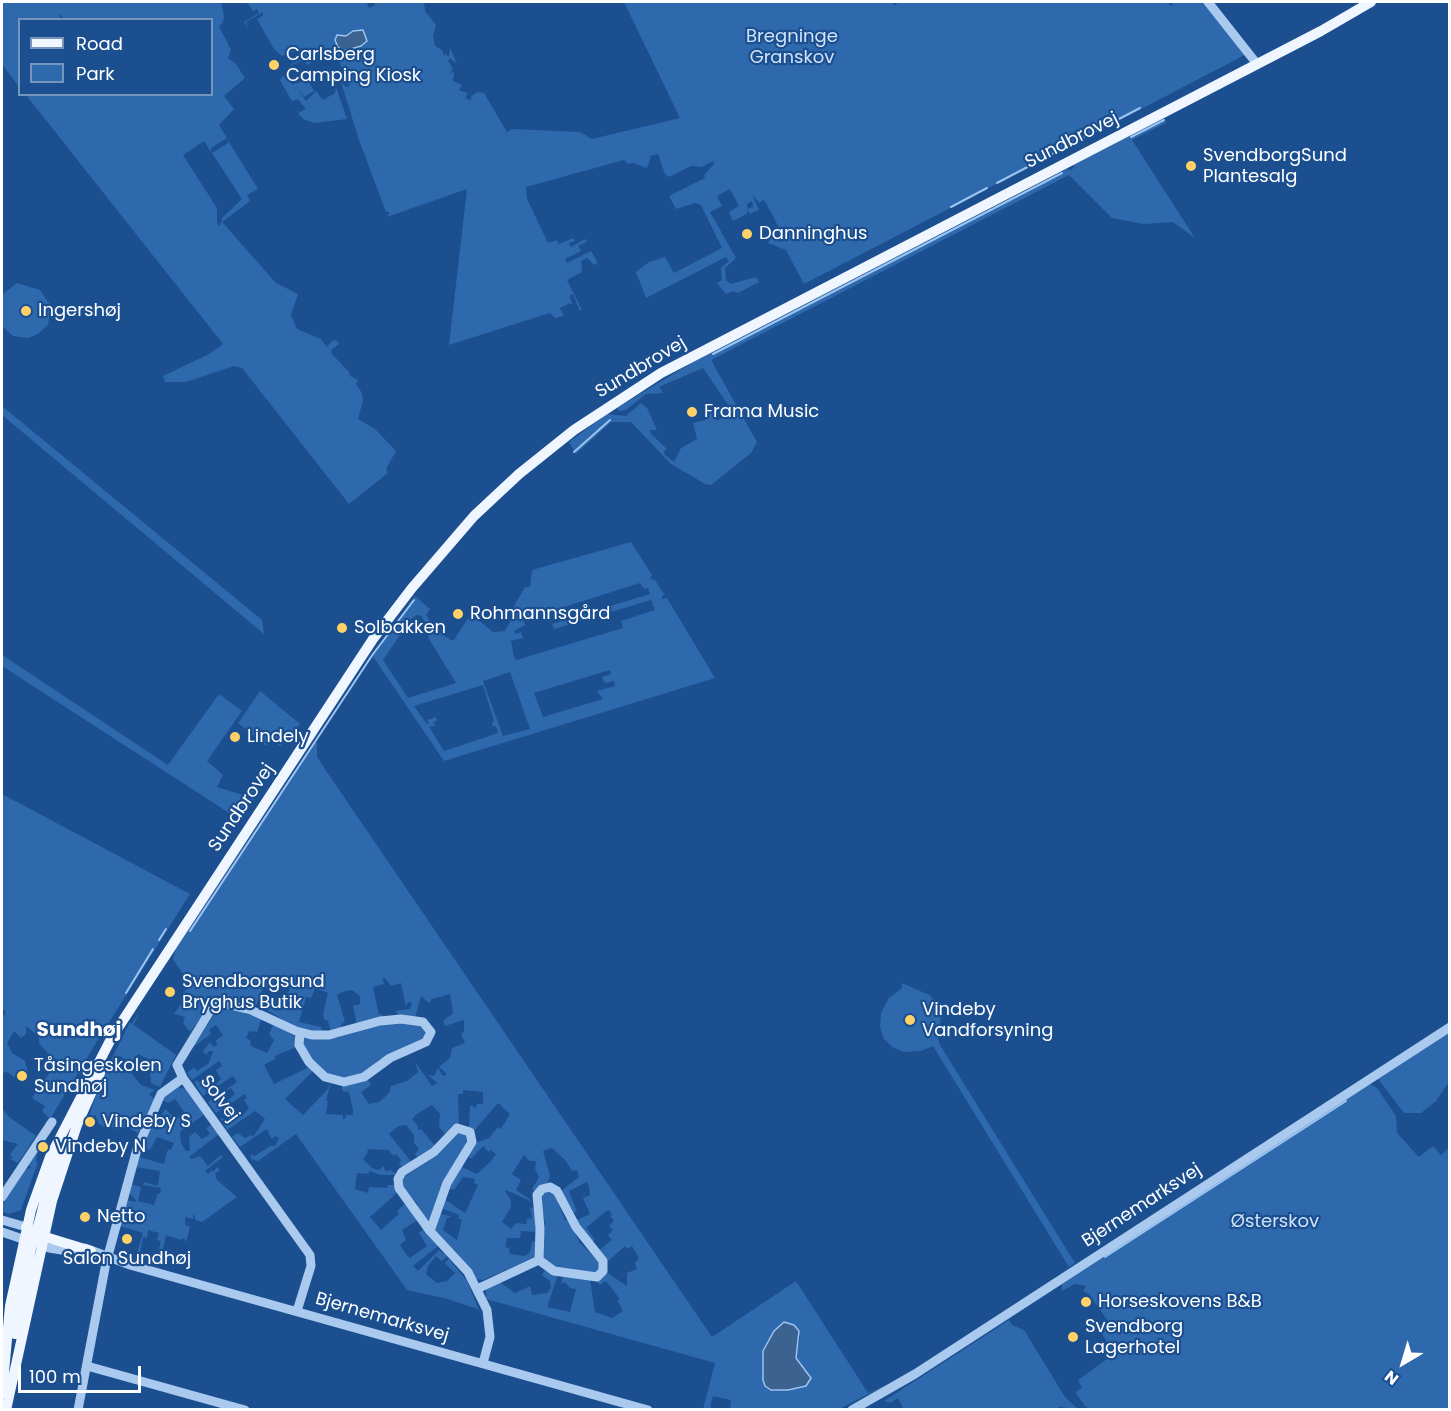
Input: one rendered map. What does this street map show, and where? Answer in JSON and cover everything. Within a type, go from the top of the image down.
[{"type":"main road","name":"Sundbrovej","points":[[6,1409],[35,1236],[39,1185],[62,1134],[112,1037],[390,617],[474,516],[519,474],[592,418],[667,370],[1257,64],[1371,2]]},
{"type":"main road","name":"Sundbrovej","points":[[2,1394],[10,1306],[77,1125],[134,1003]]},
{"type":"main road","points":[[35,1236],[91,1251]]},
{"type":"street","points":[[1208,2],[1257,64]]},
{"type":"street","points":[[183,1078],[177,1065],[204,1020],[217,1005],[228,1003],[251,1010],[300,1032],[326,1035],[380,1021],[401,1019],[423,1022],[431,1032],[426,1042],[390,1058],[363,1077],[344,1082],[326,1077],[311,1065],[300,1050],[300,1032]]},
{"type":"street","name":"Bjernemarksvej","points":[[852,1410],[915,1374],[1449,1027]]},
{"type":"street","name":"Solvej","points":[[78,1410],[107,1258],[140,1141],[163,1093],[183,1078],[310,1254],[311,1266],[297,1311]]},
{"type":"street","points":[[2,1197],[52,1122]]},
{"type":"street","points":[[430,1231],[449,1180],[471,1144],[471,1134],[464,1129],[454,1130],[434,1152],[402,1172],[399,1177],[399,1188],[430,1231],[464,1267],[477,1289],[490,1325],[490,1337],[483,1363]]},
{"type":"street","points":[[550,1187],[559,1193],[573,1223],[603,1261],[604,1268],[599,1276],[590,1278],[554,1271],[539,1260],[540,1228],[537,1195],[542,1189],[550,1187]]},
{"type":"street","points":[[2,1220],[35,1236]]},
{"type":"street","points":[[2,1232],[35,1236]]},
{"type":"street","name":"Bjernemarksvej","points":[[35,1236],[648,1410]]},
{"type":"street","name":"Bjernemarksvej","points":[[91,1251],[107,1258]]},
{"type":"street","points":[[477,1289],[539,1260]]},
{"type":"street","points":[[87,1366],[245,1410]]},
{"type":"green space","points":[[2,2],[221,2],[224,16],[219,26],[231,50],[228,58],[236,64],[245,78],[224,96],[234,109],[219,125],[227,138],[211,148],[211,152],[204,141],[183,155],[217,208],[217,224],[220,226],[223,217],[242,199],[212,153],[228,143],[227,139],[258,189],[247,195],[250,201],[222,222],[276,283],[298,294],[291,315],[297,329],[321,339],[327,347],[333,340],[339,344],[331,350],[332,354],[350,376],[358,380],[356,384],[362,393],[363,400],[358,419],[375,429],[396,451],[386,469],[388,473],[349,504],[242,368],[234,366],[186,382],[165,382],[163,376],[209,354],[223,344],[27,96],[213,96],[213,18],[63,18],[59,13],[60,18],[18,18],[18,86],[2,64]]},
{"type":"green space","name":"Bregninge Granskov","points":[[247,2],[371,2],[367,3],[369,8],[375,5],[374,2],[424,2],[425,11],[436,25],[433,35],[435,46],[442,50],[444,56],[445,54],[449,57],[450,48],[457,64],[450,58],[448,61],[453,69],[450,73],[454,72],[453,81],[462,85],[459,90],[467,93],[466,99],[471,100],[471,96],[478,92],[484,93],[507,132],[512,129],[580,132],[592,139],[680,118],[624,2],[893,2],[895,6],[898,2],[1169,2],[1169,5],[1173,6],[1172,2],[1205,2],[1245,55],[804,284],[786,250],[768,243],[772,236],[780,242],[785,239],[764,200],[759,203],[752,194],[759,210],[750,214],[748,209],[753,207],[752,201],[747,204],[748,213],[733,221],[729,212],[739,206],[730,189],[717,196],[722,206],[710,212],[736,258],[725,268],[726,280],[731,284],[756,277],[759,282],[738,293],[733,291],[726,294],[717,283],[722,280],[721,268],[729,261],[726,257],[646,298],[636,272],[649,262],[665,257],[674,273],[722,248],[701,205],[695,203],[676,209],[669,196],[705,178],[704,175],[714,164],[713,161],[702,167],[691,166],[669,177],[665,174],[658,154],[651,156],[647,168],[633,163],[628,164],[624,160],[526,187],[527,199],[548,243],[557,240],[559,244],[573,238],[575,241],[569,243],[571,247],[585,239],[587,242],[578,246],[581,251],[565,259],[567,263],[591,251],[598,263],[594,265],[587,258],[581,261],[582,272],[567,280],[582,310],[580,311],[573,294],[569,296],[573,305],[570,303],[560,308],[564,316],[555,318],[550,313],[449,345],[467,189],[387,217],[390,212],[386,212],[359,140],[341,82],[346,87],[350,86],[338,59],[331,61],[323,54],[308,65],[303,60],[287,67],[303,57],[301,53],[305,47],[282,56],[274,49],[257,19],[263,16],[263,12],[246,22],[248,29],[244,22],[259,13],[257,9],[253,11]]},
{"type":"green space","points":[[283,76],[292,84],[310,80],[303,86],[309,82],[314,91],[304,97],[298,87],[306,101],[316,91],[323,100],[335,93],[336,87],[347,119],[314,123],[303,119],[298,113],[306,109],[298,99],[292,101],[280,80]]},
{"type":"green space","points":[[1164,118],[1166,123],[1132,140],[1195,238],[1173,222],[1144,224],[1112,218],[1069,175],[711,360],[757,442],[751,453],[711,485],[705,484],[671,464],[631,422],[611,422],[576,454],[569,442],[607,414],[626,416],[641,403],[647,408],[657,430],[650,430],[651,434],[667,449],[664,451],[665,455],[674,462],[681,448],[697,439],[693,423],[706,420],[711,412],[717,421],[733,412],[703,368],[659,387],[663,393],[646,394],[626,410],[619,411],[617,408],[695,361],[1067,169],[1072,170],[1075,164]]},
{"type":"green space","points":[[17,283],[40,290],[51,306],[48,325],[38,334],[28,338],[13,336],[2,326],[2,295]]},
{"type":"green space","points":[[2,406],[262,620],[264,634],[2,415]]},
{"type":"green space","points":[[631,542],[652,575],[650,579],[655,580],[664,594],[661,599],[667,598],[715,678],[444,761],[372,655],[415,596],[430,609],[426,615],[435,630],[453,641],[471,614],[493,632],[505,631],[513,616],[513,608],[525,587],[530,587],[532,570]],"holes":[[[640,583],[644,589],[648,588],[650,594],[552,624],[554,629],[651,600],[655,610],[621,621],[623,628],[516,660],[511,641],[523,638],[521,632],[516,634],[514,631],[525,625],[523,620]],[[417,615],[422,616],[429,639],[456,683],[408,698],[383,660],[411,619]],[[610,670],[611,674],[602,677],[606,683],[614,681],[615,686],[597,691],[603,699],[543,717],[534,693]],[[510,672],[530,729],[503,736],[483,681]],[[483,685],[494,721],[493,727],[496,726],[498,733],[444,751],[429,727],[435,726],[433,722],[437,721],[436,717],[427,720],[429,723],[427,724],[414,706]]]},
{"type":"green space","points":[[2,655],[168,765],[219,694],[242,711],[207,761],[223,775],[217,787],[243,795],[249,794],[254,788],[259,791],[240,820],[2,666]]},
{"type":"green space","points":[[260,691],[300,724],[292,736],[280,746],[271,740],[266,746],[238,723]]},
{"type":"green space","points":[[314,742],[317,743],[317,757],[712,1337],[796,1281],[868,1393],[888,1384],[839,1409],[730,1409],[731,1400],[713,1396],[710,1407],[718,1409],[703,1409],[715,1363],[486,1299],[486,1290],[500,1282],[515,1293],[530,1286],[532,1295],[547,1293],[551,1288],[550,1281],[542,1275],[545,1270],[558,1275],[547,1307],[570,1312],[576,1289],[570,1288],[565,1282],[561,1284],[563,1276],[590,1280],[595,1312],[612,1318],[623,1311],[617,1300],[620,1299],[606,1281],[599,1285],[596,1280],[606,1272],[627,1286],[627,1273],[637,1269],[635,1263],[639,1258],[632,1246],[627,1249],[625,1246],[606,1263],[598,1251],[612,1240],[608,1235],[613,1230],[609,1226],[614,1221],[610,1216],[612,1214],[609,1210],[606,1211],[586,1228],[595,1240],[591,1243],[575,1221],[590,1214],[583,1198],[590,1195],[589,1186],[587,1182],[569,1191],[577,1212],[574,1213],[561,1191],[579,1177],[577,1170],[572,1171],[566,1161],[552,1148],[543,1151],[550,1176],[547,1184],[535,1191],[532,1189],[539,1177],[535,1169],[536,1161],[530,1161],[524,1155],[512,1174],[521,1180],[516,1190],[535,1203],[506,1190],[505,1192],[510,1198],[511,1207],[502,1222],[511,1229],[516,1223],[526,1224],[527,1219],[532,1218],[530,1207],[536,1210],[537,1232],[521,1231],[520,1238],[507,1238],[505,1247],[509,1248],[510,1254],[525,1256],[530,1252],[532,1241],[536,1242],[535,1257],[483,1280],[476,1279],[463,1260],[435,1230],[439,1213],[452,1217],[447,1218],[443,1230],[457,1240],[462,1219],[458,1219],[459,1215],[441,1208],[444,1199],[465,1213],[478,1185],[474,1183],[475,1179],[463,1177],[454,1190],[448,1188],[460,1166],[477,1174],[492,1160],[496,1154],[490,1150],[489,1152],[483,1146],[471,1159],[467,1155],[475,1143],[489,1138],[498,1127],[501,1129],[510,1114],[498,1103],[473,1132],[469,1128],[470,1105],[476,1108],[477,1104],[483,1104],[483,1092],[463,1090],[463,1094],[458,1094],[459,1125],[446,1135],[439,1127],[440,1114],[432,1105],[412,1119],[418,1126],[418,1130],[421,1129],[436,1147],[420,1160],[415,1154],[419,1149],[414,1143],[414,1135],[406,1125],[398,1126],[389,1134],[413,1164],[404,1168],[399,1164],[401,1160],[396,1154],[394,1156],[388,1150],[367,1149],[368,1152],[363,1159],[372,1168],[379,1170],[384,1166],[385,1171],[391,1170],[397,1175],[381,1175],[369,1171],[369,1174],[357,1173],[355,1189],[368,1193],[369,1187],[387,1188],[388,1185],[395,1185],[398,1192],[370,1217],[381,1230],[399,1214],[397,1211],[407,1202],[419,1219],[402,1230],[406,1240],[400,1245],[406,1254],[410,1258],[427,1246],[419,1233],[424,1229],[438,1246],[413,1266],[418,1271],[439,1250],[447,1256],[442,1261],[436,1256],[428,1266],[426,1274],[437,1283],[447,1281],[455,1273],[445,1263],[449,1259],[467,1281],[484,1322],[478,1309],[444,1298],[407,1290],[296,1134],[258,1161],[251,1159],[251,1154],[255,1156],[270,1146],[275,1146],[279,1138],[275,1136],[272,1139],[268,1133],[265,1135],[269,1132],[267,1129],[240,1147],[232,1137],[238,1133],[245,1138],[251,1135],[253,1137],[265,1119],[255,1111],[227,1130],[220,1118],[228,1119],[231,1123],[244,1114],[249,1108],[244,1100],[247,1098],[245,1094],[216,1113],[208,1102],[215,1097],[221,1104],[235,1094],[231,1088],[224,1091],[237,1082],[233,1076],[203,1096],[194,1082],[197,1080],[207,1090],[218,1082],[221,1079],[216,1070],[222,1066],[219,1061],[192,1080],[187,1073],[194,1067],[197,1071],[209,1063],[213,1051],[209,1051],[206,1055],[203,1051],[210,1042],[214,1047],[218,1044],[215,1041],[223,1035],[216,1025],[209,1030],[211,1034],[192,1048],[218,1009],[226,1007],[262,1018],[257,1032],[249,1031],[246,1038],[250,1040],[251,1046],[267,1053],[274,1040],[269,1034],[274,1023],[295,1037],[296,1047],[275,1056],[275,1059],[264,1065],[274,1084],[309,1067],[313,1071],[285,1099],[303,1115],[327,1090],[331,1082],[326,1101],[328,1101],[326,1114],[343,1115],[345,1119],[346,1115],[353,1115],[353,1110],[349,1092],[342,1091],[342,1084],[367,1078],[371,1085],[361,1092],[369,1104],[379,1102],[389,1093],[391,1086],[407,1081],[418,1072],[415,1062],[432,1086],[437,1083],[428,1075],[434,1076],[438,1068],[443,1076],[447,1074],[439,1067],[450,1058],[452,1048],[465,1043],[461,1033],[464,1032],[464,1020],[445,1026],[443,1021],[453,1013],[450,994],[432,999],[429,1003],[421,996],[415,1018],[398,1016],[396,1011],[410,1009],[412,1003],[408,1002],[406,1007],[401,983],[391,986],[385,978],[382,979],[384,984],[373,987],[379,1015],[382,1014],[383,1018],[357,1025],[353,1006],[360,1004],[360,996],[352,990],[342,992],[337,995],[345,1022],[341,1024],[342,1029],[331,1032],[323,1014],[328,993],[315,988],[311,998],[306,997],[299,1022],[321,1027],[322,1033],[295,1027],[265,1009],[267,1004],[276,1008],[278,1004],[286,1007],[285,1001],[290,988],[275,980],[271,990],[263,988],[256,1006],[229,998],[215,1001],[190,1032],[183,1023],[185,1017],[174,1014],[180,1005],[185,1007],[191,1000],[182,994],[190,986],[185,982],[186,979],[173,959],[176,948]],"holes":[[[784,1322],[793,1325],[800,1337],[796,1358],[811,1378],[806,1386],[774,1391],[762,1370],[763,1355],[774,1331]]]},
{"type":"green space","points":[[2,794],[190,894],[108,1024],[101,1026],[87,1018],[84,1024],[99,1031],[99,1038],[50,1119],[42,1111],[45,1106],[32,1098],[53,1068],[51,1057],[39,1043],[39,1037],[26,1026],[26,1034],[21,1038],[14,1031],[7,1043],[12,1053],[25,1061],[28,1072],[20,1081],[7,1072],[2,1073],[2,1017],[6,1013],[2,1007]]},
{"type":"green space","points":[[902,983],[929,995],[937,1003],[941,1016],[938,1039],[940,1045],[1075,1263],[1069,1267],[933,1046],[921,1051],[904,1052],[894,1048],[884,1039],[880,1027],[881,1013],[889,998],[902,988]]},
{"type":"green space","points":[[139,1012],[134,1025],[176,1055],[160,1087],[151,1083],[150,1071],[146,1069],[150,1060],[138,1054],[129,1065],[128,1061],[120,1056],[114,1062],[132,1074],[141,1085],[155,1090],[149,1094],[155,1099],[138,1133],[127,1127],[117,1130],[109,1125],[104,1127],[99,1124],[95,1114],[93,1118],[89,1116],[101,1080],[130,1022],[132,1024]]},
{"type":"green space","points":[[391,1022],[417,1023],[426,1029],[425,1039],[378,1060],[368,1071],[349,1079],[331,1076],[312,1063],[301,1040],[304,1037],[337,1038]]},
{"type":"green space","points":[[1449,1033],[1449,1082],[1436,1101],[1421,1113],[1404,1113],[1378,1079]]},
{"type":"green space","name":"Østerskov","points":[[1370,1084],[1377,1088],[1396,1116],[1397,1133],[1419,1157],[1433,1146],[1441,1155],[1449,1148],[1449,1409],[1089,1409],[1085,1406],[1075,1392],[1082,1388],[1078,1380],[1114,1354],[1098,1327],[1108,1321],[1089,1294],[1083,1291],[1086,1286],[1075,1284],[1062,1291],[1062,1284]]},
{"type":"green space","points":[[176,1087],[187,1089],[205,1114],[180,1132],[181,1143],[186,1151],[190,1151],[189,1137],[195,1132],[202,1139],[210,1134],[206,1128],[212,1124],[219,1134],[189,1157],[192,1159],[200,1156],[208,1166],[221,1155],[223,1157],[205,1171],[208,1174],[217,1167],[220,1171],[215,1173],[217,1180],[237,1197],[202,1222],[196,1220],[193,1213],[193,1219],[185,1217],[185,1225],[190,1227],[186,1242],[184,1238],[181,1240],[166,1235],[159,1266],[154,1264],[161,1242],[157,1240],[159,1233],[148,1230],[147,1238],[143,1237],[139,1260],[135,1259],[143,1233],[120,1226],[127,1200],[135,1202],[136,1200],[129,1193],[131,1184],[141,1187],[138,1201],[154,1205],[158,1193],[160,1194],[161,1188],[143,1185],[144,1182],[158,1186],[160,1171],[136,1167],[139,1157],[164,1164],[168,1149],[171,1150],[174,1143],[157,1137],[150,1150],[142,1147],[158,1109],[155,1120],[158,1122],[165,1109],[176,1119],[185,1113],[175,1099],[168,1103],[163,1100],[166,1094]]},
{"type":"green space","points":[[2,1108],[9,1117],[36,1136],[18,1163],[6,1157],[13,1159],[10,1154],[18,1144],[2,1140]]},
{"type":"green space","points":[[456,1132],[466,1133],[469,1141],[444,1181],[429,1221],[426,1220],[416,1202],[403,1190],[402,1178],[438,1155]]},
{"type":"green space","points":[[38,1151],[36,1161],[38,1162],[21,1210],[9,1214],[2,1212],[2,1205],[26,1169],[31,1168],[29,1164]]},
{"type":"green space","points":[[553,1191],[565,1220],[569,1221],[580,1243],[601,1264],[597,1274],[552,1268],[542,1258],[545,1223],[540,1199],[542,1192]]},
{"type":"green space","points":[[1009,1320],[1012,1325],[1024,1330],[1065,1397],[1078,1409],[1059,1407],[1057,1410],[904,1410],[898,1398],[890,1403],[884,1401]]},
{"type":"shaded area","points":[[363,30],[367,41],[361,46],[344,51],[338,47],[335,40],[337,35],[346,36],[353,31]]},
{"type":"shaded area","points":[[784,1322],[794,1325],[799,1331],[796,1358],[811,1378],[806,1386],[788,1390],[771,1390],[765,1386],[763,1380],[763,1351],[774,1331]]},
{"type":"waterway","points":[[1050,155],[1140,108]]},
{"type":"waterway","points":[[1131,137],[1164,120]]},
{"type":"waterway","points":[[997,183],[1037,162]]},
{"type":"waterway","points":[[713,354],[1062,173]]},
{"type":"waterway","points":[[951,207],[987,188]]},
{"type":"waterway","points":[[574,452],[610,420]]},
{"type":"waterway","points":[[190,931],[373,654],[414,600]]},
{"type":"waterway","points":[[159,940],[166,929]]},
{"type":"waterway","points":[[126,993],[153,949]]},
{"type":"waterway","points":[[1105,1257],[1346,1101]]},
{"type":"place","name":"Carlsberg Camping Kiosk","points":[[274,65]]},
{"type":"place","name":"SvendborgSund Plantesalg","points":[[1191,166]]},
{"type":"place","name":"Danninghus","points":[[747,234]]},
{"type":"place","name":"Ingershøj","points":[[26,311]]},
{"type":"place","name":"Frama Music","points":[[692,412]]},
{"type":"place","name":"Rohmannsgård","points":[[458,614]]},
{"type":"place","name":"Solbakken","points":[[342,628]]},
{"type":"place","name":"Lindely","points":[[235,737]]},
{"type":"place","name":"Svendborgsund Bryghus Butik","points":[[170,992]]},
{"type":"place","name":"Vindeby Vandforsyning","points":[[910,1020]]},
{"type":"place","name":"Tåsingeskolen Sundhøj","points":[[22,1076]]},
{"type":"place","name":"Vindeby S","points":[[90,1122]]},
{"type":"place","name":"Vindeby N","points":[[43,1147]]},
{"type":"place","name":"Netto","points":[[85,1217]]},
{"type":"place","name":"Salon Sundhøj","points":[[127,1239]]},
{"type":"place","name":"Horseskovens B&B","points":[[1086,1302]]},
{"type":"place","name":"Svendborg Lagerhotel","points":[[1073,1337]]},
{"type":"district","name":"Sundhøj","points":[[79,1031]]}]
